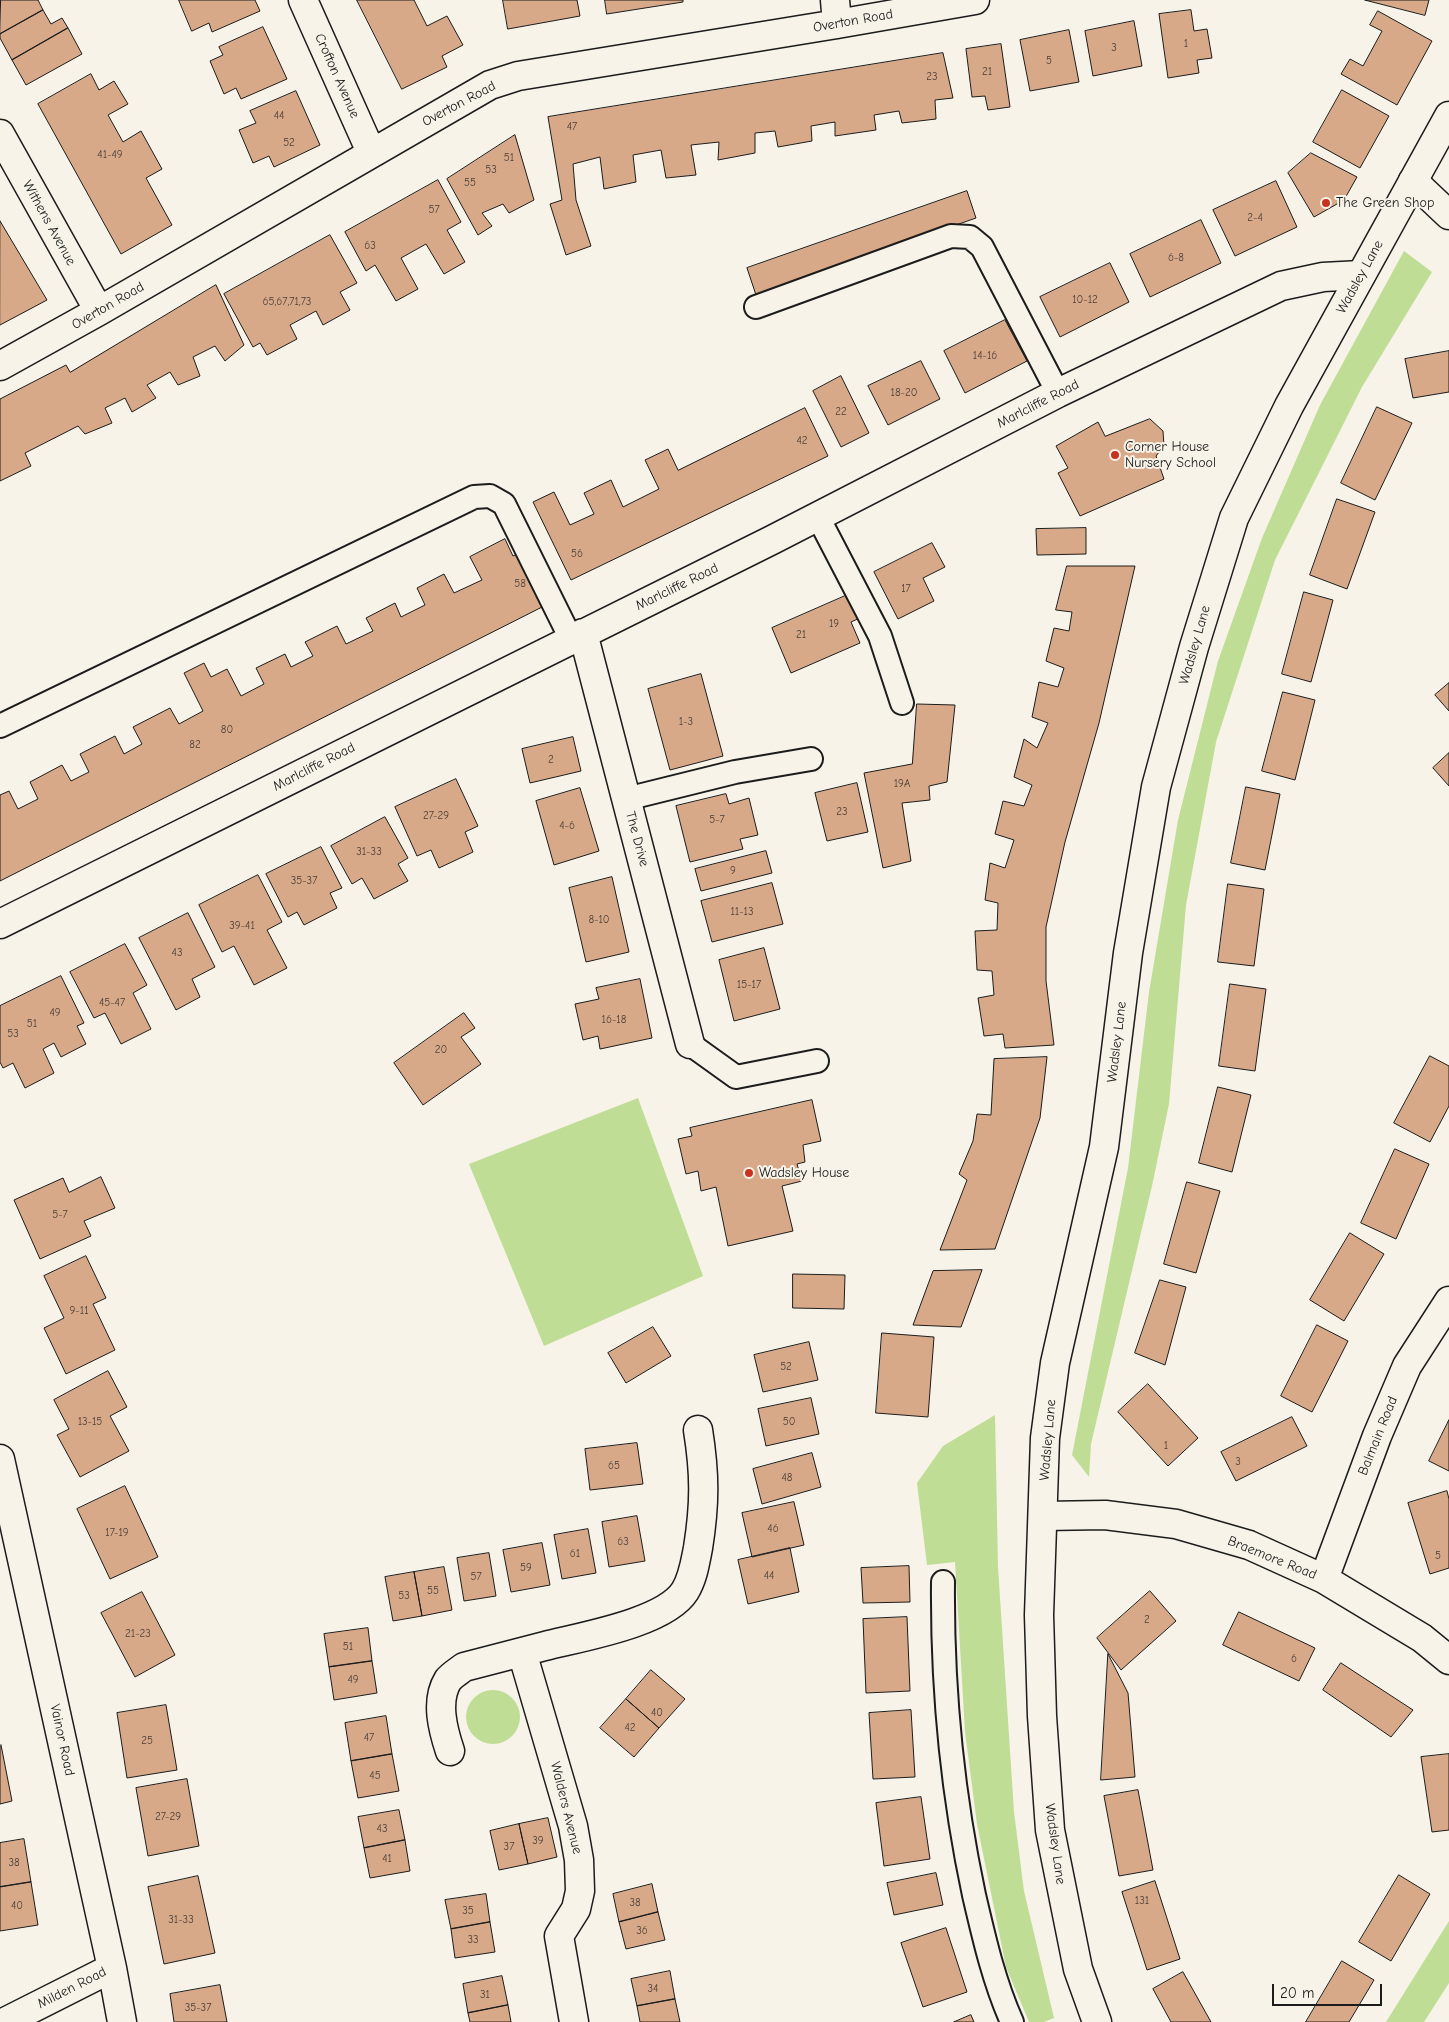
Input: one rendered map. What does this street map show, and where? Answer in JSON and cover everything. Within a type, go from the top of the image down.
[{"type":"street","name":"Crofton Avenue","points":[[303,0],[371,152]]},
{"type":"street","name":"Overton Road","points":[[0,366],[99,311],[371,152],[490,85],[518,76],[836,12],[975,0]]},
{"type":"street","name":"Wadsley Lane","points":[[1097,2022],[1078,1969],[1050,1830],[1042,1716],[1039,1615],[1045,1438],[1056,1363],[1104,1147],[1128,952],[1156,787],[1194,647],[1234,518],[1289,406],[1449,116]]},
{"type":"street","name":"Withens Avenue","points":[[0,134],[99,311]]},
{"type":"street","points":[[1413,181],[1449,215]]},
{"type":"street","name":"Marlcliffe Road","points":[[0,924],[818,517],[1058,394],[1281,286],[1323,277],[1361,275]]},
{"type":"street","name":"The Drive","points":[[577,636],[626,800],[690,1044]]},
{"type":"street","name":"Balmain Road","points":[[1324,1579],[1377,1436],[1407,1366],[1449,1301]]},
{"type":"street","points":[[450,1751],[441,1724],[442,1699],[448,1680],[464,1667],[626,1626],[671,1605],[684,1592],[693,1572],[704,1512],[704,1466],[698,1430]]},
{"type":"street","name":"Vainor Road","points":[[1,1470],[112,1968],[122,2022]]},
{"type":"street","name":"Braemore Road","points":[[1043,1516],[1105,1515],[1176,1524],[1249,1545],[1324,1579],[1422,1638],[1449,1660]]},
{"type":"street","name":"Walders Avenue","points":[[522,1652],[573,1826],[579,1860],[580,1891],[576,1909],[559,1936],[574,2022]]},
{"type":"street","name":"Milden Road","points":[[5,2022],[112,1968]]},
{"type":"lane","points":[[756,307],[952,236],[970,237],[982,247],[1058,394]]},
{"type":"lane","points":[[0,726],[474,497],[490,496],[504,504],[577,636]]},
{"type":"lane","points":[[818,517],[880,636],[902,703]]},
{"type":"lane","points":[[626,800],[734,772],[811,759]]},
{"type":"lane","points":[[690,1044],[736,1077],[817,1061]]},
{"type":"lane","points":[[943,1582],[943,1645],[952,1757],[962,1840],[979,1917],[998,1987],[1012,2022]]},
{"type":"green space","points":[[1404,251],[1432,272],[1362,387],[1275,560],[1216,742],[1186,905],[1169,1104],[1152,1186],[1091,1444],[1089,1477],[1072,1455],[1128,1168],[1149,992],[1178,820],[1218,661],[1262,538],[1320,405]]},
{"type":"green space","points":[[638,1098],[703,1276],[544,1346],[469,1164]]},
{"type":"green space","points":[[995,1415],[998,1567],[1014,1812],[1024,1891],[1054,2018],[1044,2022],[1029,2022],[1006,1967],[977,1824],[965,1732],[955,1562],[927,1565],[917,1483],[943,1446]]},
{"type":"green space","points":[[488,1690],[498,1690],[508,1694],[516,1702],[520,1717],[516,1732],[508,1740],[498,1744],[488,1744],[478,1740],[470,1732],[466,1722],[466,1712],[470,1702],[478,1694]]},
{"type":"green space","points":[[1449,1921],[1449,1983],[1424,2022],[1386,2022]]},
{"type":"building","points":[[1,0],[38,0],[43,10],[0,34]]},
{"type":"building","points":[[179,0],[255,0],[260,11],[212,32],[209,23],[192,31]]},
{"type":"building","points":[[357,0],[414,0],[427,26],[447,16],[463,45],[442,56],[447,67],[402,89]]},
{"type":"building","points":[[503,0],[577,0],[580,16],[508,29]]},
{"type":"building","points":[[605,0],[683,0],[683,2],[607,14]]},
{"type":"building","points":[[1365,0],[1429,0],[1425,15]]},
{"type":"building","points":[[43,10],[51,24],[62,18],[68,28],[12,60],[0,38],[0,34]]},
{"type":"building","points":[[1191,10],[1194,31],[1207,29],[1212,58],[1197,60],[1199,73],[1168,78],[1159,14]]},
{"type":"building","points":[[1378,11],[1432,41],[1397,105],[1341,74],[1350,59],[1363,66],[1382,31],[1370,25]]},
{"type":"building","points":[[1134,21],[1142,66],[1093,76],[1085,31]]},
{"type":"building","points":[[263,27],[287,79],[241,99],[236,88],[224,94],[210,61],[223,55],[219,47]]},
{"type":"building","points":[[68,28],[82,54],[26,85],[12,60]]},
{"type":"building","points":[[1069,30],[1079,82],[1030,91],[1020,40]]},
{"type":"building","points":[[1001,44],[1010,107],[988,110],[985,96],[972,97],[966,49]]},
{"type":"building","points":[[943,53],[953,98],[935,100],[936,119],[902,123],[899,111],[874,115],[876,130],[835,136],[835,122],[811,126],[812,141],[778,147],[775,131],[755,133],[755,153],[718,160],[719,142],[691,145],[696,175],[666,178],[661,150],[633,155],[636,182],[604,189],[600,157],[573,164],[576,200],[591,246],[566,255],[550,204],[562,200],[548,117]]},
{"type":"building","points":[[91,74],[99,90],[114,81],[128,104],[108,115],[123,142],[141,131],[162,169],[146,178],[172,225],[121,254],[38,104]]},
{"type":"building","points":[[1342,90],[1389,116],[1360,168],[1313,142]]},
{"type":"building","points":[[296,91],[320,145],[274,167],[269,156],[253,163],[239,130],[256,123],[250,111]]},
{"type":"building","points":[[515,135],[534,200],[509,213],[503,204],[482,213],[492,226],[478,235],[447,179]]},
{"type":"building","points":[[1311,153],[1357,177],[1344,200],[1314,217],[1288,173]]},
{"type":"building","points":[[438,180],[461,222],[447,230],[465,262],[444,274],[426,244],[401,258],[418,289],[396,301],[375,265],[366,271],[345,232]]},
{"type":"building","points":[[1276,181],[1297,227],[1235,256],[1213,210]]},
{"type":"building","points":[[967,191],[976,218],[756,295],[747,268]]},
{"type":"building","points":[[1201,220],[1221,263],[1150,297],[1130,254]]},
{"type":"building","points":[[0,221],[47,300],[0,325]]},
{"type":"building","points":[[330,235],[357,283],[340,292],[350,310],[323,325],[316,311],[290,325],[297,339],[267,355],[260,343],[253,347],[224,294]]},
{"type":"building","points":[[1110,263],[1129,302],[1060,337],[1040,297]]},
{"type":"building","points":[[216,285],[244,345],[225,361],[215,346],[193,357],[200,376],[178,385],[170,372],[147,385],[156,398],[132,412],[125,398],[105,408],[112,423],[85,434],[78,426],[25,453],[31,466],[0,481],[0,399],[66,365],[70,372]]},
{"type":"building","points":[[1005,320],[1027,361],[965,393],[944,351]]},
{"type":"building","points":[[1449,351],[1449,392],[1413,398],[1405,359]]},
{"type":"building","points":[[921,361],[940,399],[888,425],[868,386]]},
{"type":"building","points":[[841,376],[869,433],[841,447],[813,391]]},
{"type":"building","points":[[1377,407],[1412,423],[1375,500],[1341,483]]},
{"type":"building","points":[[805,408],[828,456],[571,580],[533,502],[554,492],[570,525],[594,514],[584,493],[611,480],[623,507],[659,489],[645,460],[668,449],[678,470]]},
{"type":"building","points":[[1150,419],[1163,431],[1164,446],[1156,456],[1164,479],[1080,516],[1058,473],[1068,468],[1056,446],[1098,422],[1105,436]]},
{"type":"building","points":[[1337,499],[1375,512],[1347,589],[1310,575]]},
{"type":"building","points":[[1086,528],[1086,554],[1037,555],[1036,529]]},
{"type":"building","points":[[505,539],[513,556],[525,550],[552,602],[0,881],[0,795],[9,791],[18,809],[38,799],[30,782],[62,765],[71,781],[89,772],[80,754],[115,736],[124,754],[142,744],[133,727],[170,708],[179,724],[203,711],[184,673],[204,663],[211,677],[227,669],[241,696],[264,684],[256,668],[285,654],[291,667],[313,656],[305,642],[337,626],[346,644],[373,631],[366,618],[395,603],[401,617],[425,605],[417,588],[444,574],[454,593],[482,580],[470,557]]},
{"type":"building","points":[[932,543],[945,567],[923,578],[934,601],[898,619],[874,572]]},
{"type":"building","points":[[1067,566],[1135,566],[1099,723],[1065,842],[1046,927],[1046,981],[1054,1045],[1005,1048],[1003,1034],[984,1036],[978,998],[994,995],[992,971],[977,970],[975,931],[997,930],[998,903],[985,900],[990,863],[1005,868],[1014,840],[995,834],[1003,801],[1024,806],[1032,785],[1014,777],[1024,739],[1037,748],[1048,723],[1032,717],[1039,682],[1058,687],[1064,668],[1046,661],[1054,628],[1069,631],[1072,612],[1056,610]]},
{"type":"building","points":[[1304,592],[1333,600],[1311,682],[1282,674]]},
{"type":"building","points":[[852,593],[862,617],[851,622],[860,643],[791,673],[772,628]]},
{"type":"building","points":[[701,674],[723,756],[670,770],[648,689]]},
{"type":"building","points":[[1449,683],[1449,711],[1435,695]]},
{"type":"building","points":[[1283,692],[1315,700],[1295,780],[1262,771]]},
{"type":"building","points":[[917,704],[955,705],[947,782],[929,786],[930,800],[902,803],[911,861],[883,868],[864,773],[912,764]]},
{"type":"building","points":[[573,737],[581,771],[530,783],[522,749]]},
{"type":"building","points":[[1449,753],[1449,786],[1433,768]]},
{"type":"building","points":[[456,779],[478,826],[465,832],[473,852],[439,868],[431,850],[417,856],[395,807]]},
{"type":"building","points":[[857,783],[868,832],[827,841],[815,793]]},
{"type":"building","points":[[1246,787],[1280,794],[1265,870],[1231,863]]},
{"type":"building","points":[[580,788],[599,851],[554,865],[536,801]]},
{"type":"building","points":[[726,794],[729,804],[749,798],[758,835],[740,839],[743,849],[690,862],[676,806]]},
{"type":"building","points":[[385,817],[408,858],[398,864],[408,881],[374,899],[362,878],[352,884],[331,846]]},
{"type":"building","points":[[321,847],[342,888],[330,893],[337,908],[304,925],[297,912],[288,917],[266,874]]},
{"type":"building","points":[[766,851],[772,873],[701,891],[695,869]]},
{"type":"building","points":[[258,875],[282,922],[267,930],[287,968],[254,985],[234,946],[222,952],[199,905]]},
{"type":"building","points":[[612,877],[629,952],[586,962],[569,888]]},
{"type":"building","points":[[772,883],[783,924],[712,942],[701,901]]},
{"type":"building","points":[[1228,884],[1264,889],[1254,966],[1218,962]]},
{"type":"building","points":[[188,913],[215,967],[192,979],[200,997],[176,1010],[139,938]]},
{"type":"building","points":[[125,944],[147,985],[133,993],[151,1029],[121,1044],[105,1013],[94,1018],[70,972]]},
{"type":"building","points":[[764,948],[780,1009],[734,1021],[719,960]]},
{"type":"building","points":[[61,976],[84,1023],[77,1026],[86,1044],[61,1057],[54,1043],[43,1049],[54,1073],[25,1088],[13,1063],[3,1068],[0,1062],[0,1006]]},
{"type":"building","points":[[640,979],[652,1038],[600,1049],[598,1036],[583,1040],[575,1004],[599,999],[596,988]]},
{"type":"building","points":[[1230,984],[1266,989],[1255,1071],[1219,1066]]},
{"type":"building","points":[[464,1013],[475,1028],[461,1037],[481,1064],[423,1105],[394,1063]]},
{"type":"building","points":[[1430,1056],[1449,1066],[1449,1106],[1430,1142],[1394,1123]]},
{"type":"building","points":[[1047,1057],[1040,1118],[995,1249],[940,1250],[967,1180],[959,1174],[973,1141],[977,1114],[991,1115],[994,1059]]},
{"type":"building","points":[[1218,1087],[1251,1095],[1232,1172],[1199,1163]]},
{"type":"building","name":"Wadsley House","points":[[812,1100],[821,1141],[803,1145],[805,1162],[797,1164],[802,1181],[782,1186],[793,1231],[728,1246],[716,1187],[701,1191],[698,1171],[686,1174],[678,1139],[692,1136],[690,1128]]},
{"type":"building","points":[[1395,1149],[1429,1164],[1396,1239],[1361,1223]]},
{"type":"building","points":[[101,1177],[115,1208],[84,1221],[91,1236],[40,1259],[14,1200],[63,1178],[69,1192]]},
{"type":"building","points":[[1187,1182],[1220,1191],[1196,1273],[1164,1264]]},
{"type":"building","points":[[1350,1233],[1384,1254],[1344,1321],[1310,1300]]},
{"type":"building","points":[[86,1256],[106,1298],[93,1304],[115,1350],[66,1374],[44,1328],[64,1318],[44,1276]]},
{"type":"building","points":[[982,1270],[961,1327],[913,1325],[933,1271]]},
{"type":"building","points":[[793,1274],[845,1275],[844,1309],[793,1308]]},
{"type":"building","points":[[1160,1280],[1186,1287],[1165,1365],[1135,1353]]},
{"type":"building","points":[[1317,1325],[1348,1341],[1312,1412],[1281,1396]]},
{"type":"building","points":[[653,1327],[671,1356],[626,1383],[608,1353]]},
{"type":"building","points":[[882,1333],[934,1337],[928,1417],[876,1413]]},
{"type":"building","points":[[809,1342],[818,1380],[763,1392],[754,1355]]},
{"type":"building","points":[[108,1371],[127,1407],[110,1416],[129,1451],[80,1477],[57,1435],[69,1429],[54,1400]]},
{"type":"building","points":[[1148,1384],[1198,1438],[1168,1466],[1118,1412]]},
{"type":"building","points":[[811,1398],[819,1434],[766,1446],[758,1409]]},
{"type":"building","points":[[1292,1417],[1307,1446],[1236,1481],[1221,1452]]},
{"type":"building","points":[[1449,1420],[1449,1471],[1429,1461]]},
{"type":"building","points":[[637,1443],[643,1484],[590,1490],[585,1449]]},
{"type":"building","points":[[812,1453],[821,1487],[762,1504],[753,1469]]},
{"type":"building","points":[[125,1486],[158,1557],[110,1579],[77,1509]]},
{"type":"building","points":[[1447,1491],[1449,1499],[1449,1568],[1430,1574],[1408,1503]]},
{"type":"building","points":[[794,1502],[804,1545],[752,1557],[742,1513]]},
{"type":"building","points":[[637,1516],[645,1561],[609,1567],[602,1522]]},
{"type":"building","points":[[588,1529],[596,1573],[562,1579],[554,1535]]},
{"type":"building","points":[[542,1543],[550,1585],[511,1592],[503,1550]]},
{"type":"building","points":[[790,1548],[799,1592],[748,1604],[738,1560]]},
{"type":"building","points":[[489,1553],[496,1596],[464,1601],[457,1558]]},
{"type":"building","points":[[909,1566],[910,1602],[863,1603],[861,1568]]},
{"type":"building","points":[[444,1567],[452,1610],[422,1616],[414,1572]]},
{"type":"building","points":[[414,1572],[422,1616],[393,1621],[385,1577]]},
{"type":"building","points":[[1150,1591],[1176,1621],[1121,1670],[1097,1638]]},
{"type":"building","points":[[142,1592],[175,1655],[135,1677],[101,1613]]},
{"type":"building","points":[[1239,1612],[1315,1648],[1299,1681],[1223,1645]]},
{"type":"building","points":[[907,1617],[910,1691],[866,1693],[863,1619]]},
{"type":"building","points":[[368,1628],[372,1661],[329,1667],[324,1634]]},
{"type":"building","points":[[1108,1654],[1128,1693],[1135,1777],[1101,1780]]},
{"type":"building","points":[[372,1661],[377,1693],[334,1700],[329,1667]]},
{"type":"building","points":[[1341,1663],[1413,1710],[1391,1737],[1323,1690]]},
{"type":"building","points":[[651,1670],[685,1699],[659,1728],[626,1699]]},
{"type":"building","points":[[626,1699],[659,1728],[634,1757],[600,1728]]},
{"type":"building","points":[[166,1705],[177,1770],[127,1778],[117,1713]]},
{"type":"building","points":[[911,1710],[915,1777],[873,1779],[869,1713]]},
{"type":"building","points":[[386,1716],[392,1754],[351,1761],[345,1723]]},
{"type":"building","points":[[0,1746],[12,1801],[0,1804]]},
{"type":"building","points":[[392,1754],[399,1791],[358,1798],[351,1761]]},
{"type":"building","points":[[1449,1754],[1449,1830],[1432,1832],[1421,1757]]},
{"type":"building","points":[[187,1779],[199,1846],[148,1856],[136,1788]]},
{"type":"building","points":[[1138,1790],[1153,1870],[1119,1876],[1104,1796]]},
{"type":"building","points":[[921,1797],[930,1859],[884,1866],[876,1803]]},
{"type":"building","points":[[399,1810],[405,1840],[364,1848],[358,1817]]},
{"type":"building","points":[[548,1818],[557,1857],[528,1864],[519,1824]]},
{"type":"building","points":[[519,1824],[528,1864],[499,1870],[490,1831]]},
{"type":"building","points":[[24,1839],[31,1882],[0,1887],[0,1843]]},
{"type":"building","points":[[405,1840],[410,1871],[370,1878],[364,1848]]},
{"type":"building","points":[[936,1873],[943,1905],[894,1915],[887,1883]]},
{"type":"building","points":[[1399,1875],[1430,1894],[1391,1961],[1359,1942]]},
{"type":"building","points":[[198,1876],[215,1953],[164,1964],[148,1887]]},
{"type":"building","points":[[1155,1881],[1180,1959],[1147,1970],[1122,1892]]},
{"type":"building","points":[[31,1882],[38,1925],[0,1931],[0,1887]]},
{"type":"building","points":[[652,1884],[658,1912],[619,1922],[613,1894]]},
{"type":"building","points":[[486,1894],[490,1922],[451,1929],[445,1900]]},
{"type":"building","points":[[658,1912],[665,1940],[626,1949],[619,1922]]},
{"type":"building","points":[[490,1922],[495,1952],[455,1958],[451,1929]]},
{"type":"building","points":[[946,1928],[967,1992],[923,2007],[901,1943]]},
{"type":"building","points":[[1342,1961],[1374,1980],[1349,2022],[1306,2022]]},
{"type":"building","points":[[670,1971],[675,1999],[637,2006],[631,1979]]},
{"type":"building","points":[[1183,1972],[1211,2022],[1171,2022],[1153,1989]]},
{"type":"building","points":[[502,1976],[508,2005],[468,2013],[463,1984]]},
{"type":"building","points":[[220,1985],[227,2022],[174,2022],[170,1994]]},
{"type":"building","points":[[675,1999],[680,2022],[640,2022],[637,2006]]},
{"type":"building","points":[[508,2005],[511,2022],[470,2022],[468,2013]]},
{"type":"building","points":[[971,2015],[974,2022],[954,2022]]},
{"type":"place","name":"The Green Shop","points":[[1326,203]]},
{"type":"place","name":"Corner House Nursery School","points":[[1115,455]]},
{"type":"place","name":"Wadsley House","points":[[749,1173]]}]
